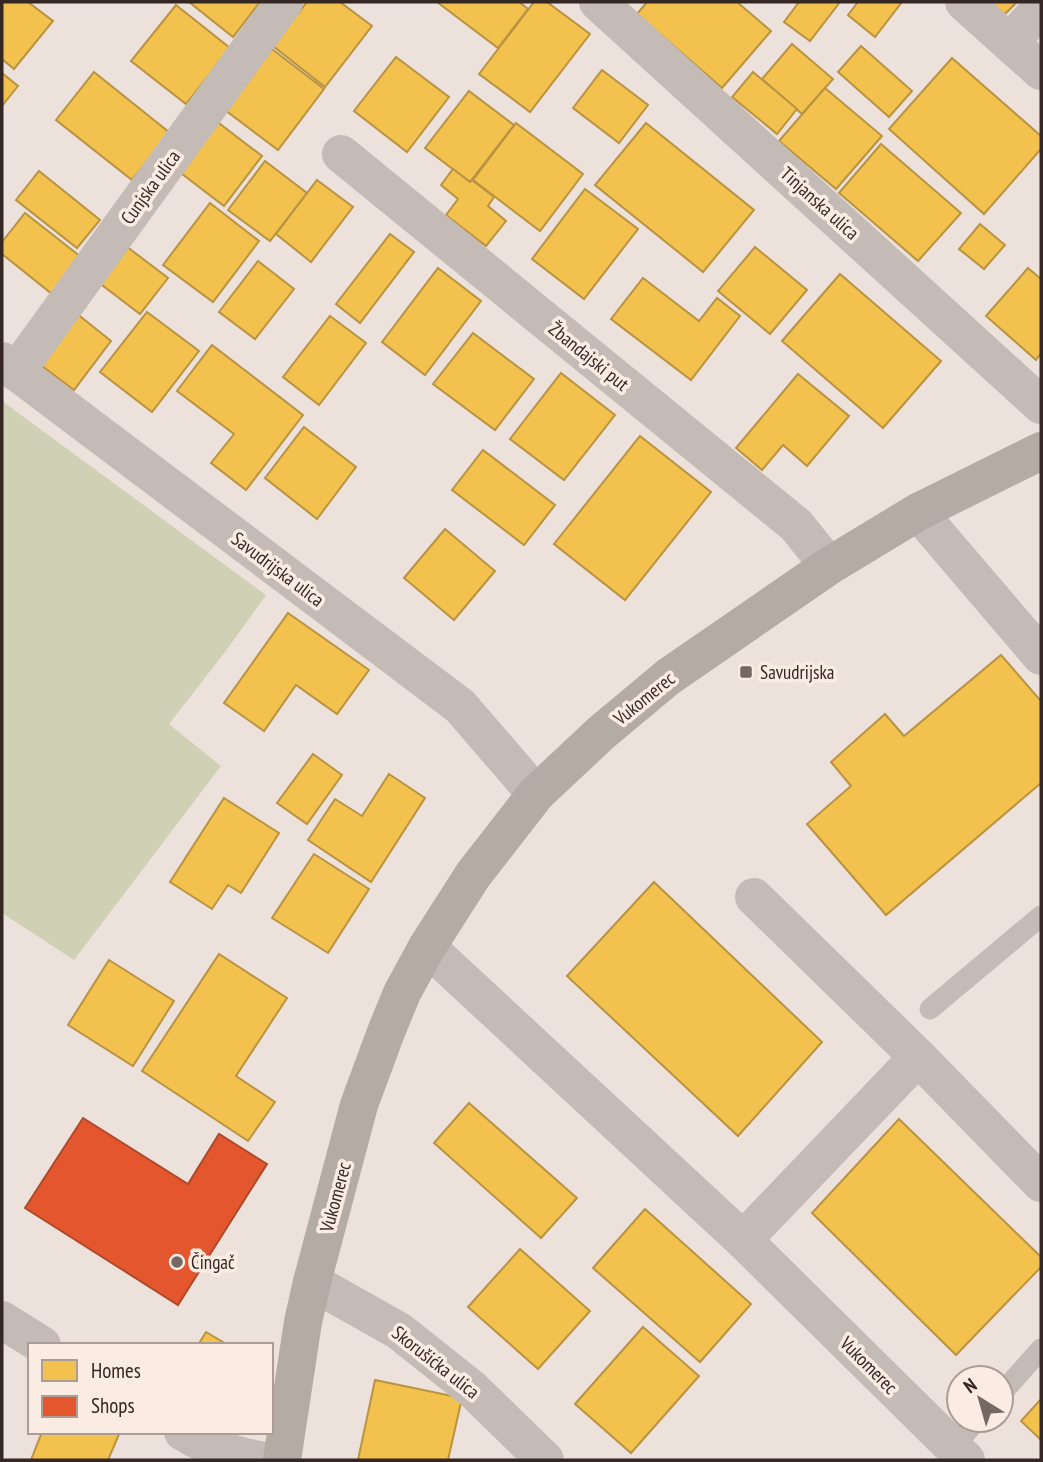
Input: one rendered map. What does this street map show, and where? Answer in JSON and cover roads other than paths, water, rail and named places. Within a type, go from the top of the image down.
[{"type":"street","name":"Cunjska ulica","points":[[9,366],[284,2]]},
{"type":"street","name":"Tinjanska ulica","points":[[598,2],[1041,405]]},
{"type":"street","points":[[964,2],[1041,71]]},
{"type":"street","points":[[1010,43],[1041,8]]},
{"type":"street","name":"Žbandajski put","points":[[341,155],[796,525],[829,566]]},
{"type":"street","name":"Savudrijska ulica","points":[[9,366],[460,706],[536,794]]},
{"type":"street","name":"Vukomerec","points":[[282,1460],[303,1322],[359,1105],[402,993],[473,876],[536,794],[601,733],[668,677],[829,566],[918,512],[1041,451]]},
{"type":"street","points":[[918,512],[1041,656]]},
{"type":"street","points":[[754,897],[918,1057],[1041,1183]]},
{"type":"street","name":"Vukomerec","points":[[428,947],[965,1442]]},
{"type":"street","points":[[743,1240],[918,1057]]},
{"type":"street","name":"Skorušićka ulica","points":[[312,1282],[399,1331],[472,1388],[545,1460]]},
{"type":"street","points":[[2,1320],[39,1343]]},
{"type":"street","points":[[186,1434],[194,1440],[259,1460]]},
{"type":"lane","points":[[930,1009],[1041,916]]},
{"type":"lane","points":[[1015,1378],[1041,1349]]},
{"type":"place","name":"Savudrijska","points":[[746,672]]},
{"type":"place","name":"Čingač","points":[[177,1262]]}]
